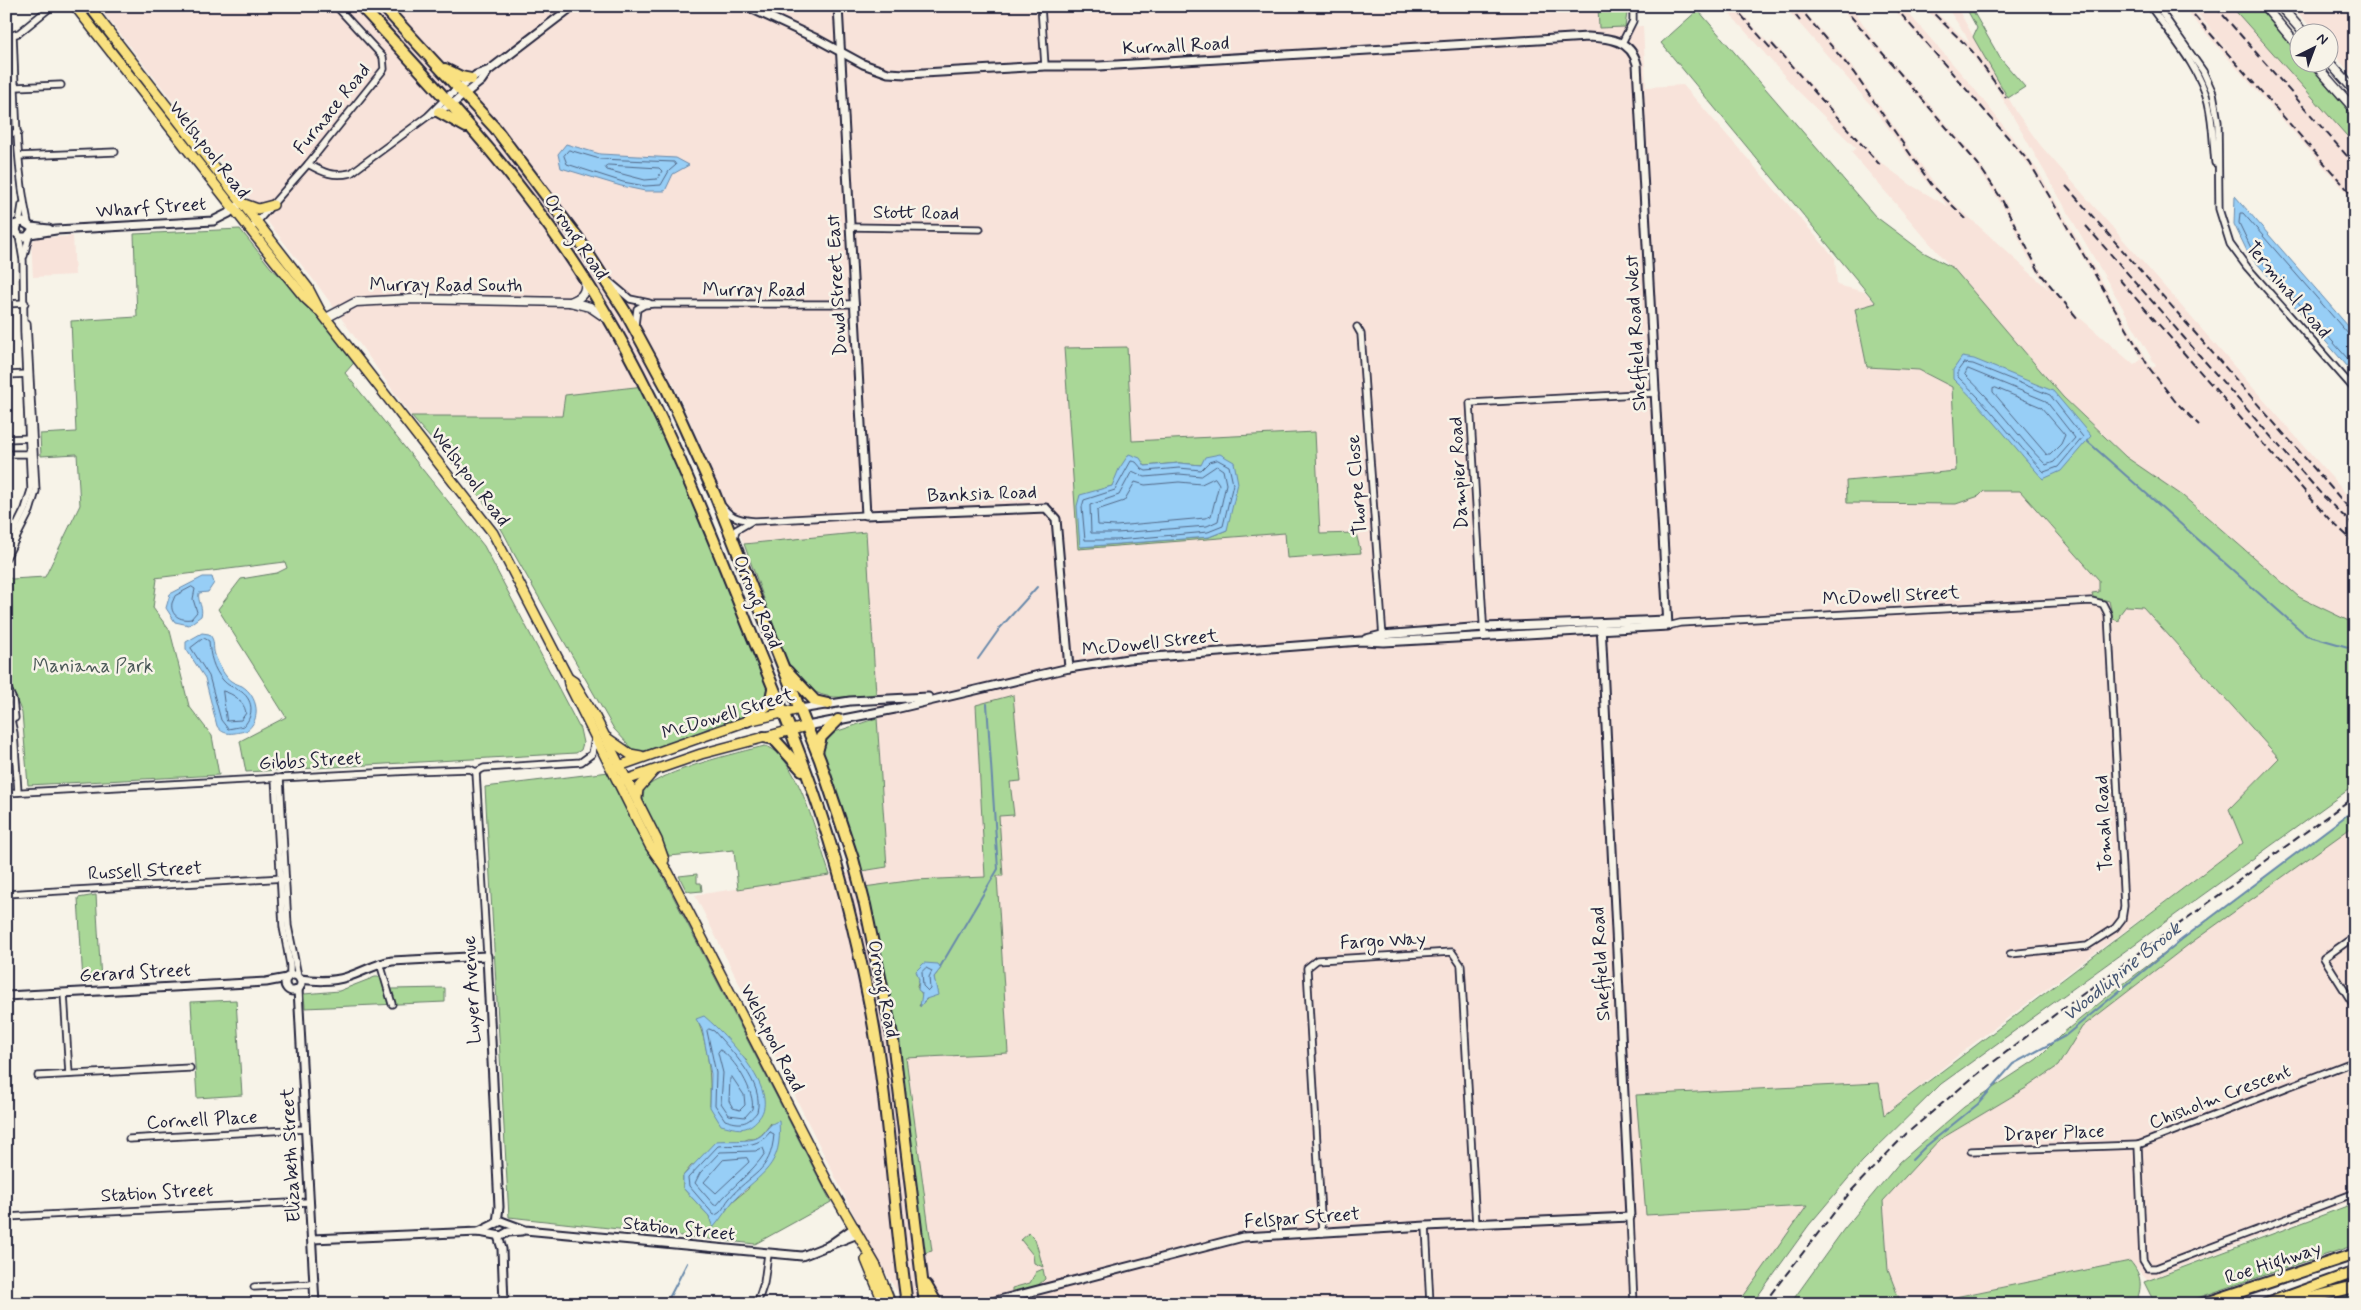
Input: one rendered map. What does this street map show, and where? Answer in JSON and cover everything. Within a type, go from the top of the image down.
[{"type":"highway","name":"Orrong Road","points":[[361,6],[476,133],[533,204],[610,321],[640,373],[678,454],[808,776],[824,822],[846,898],[868,999],[889,1142],[907,1304]]},
{"type":"highway","name":"Orrong Road","points":[[383,6],[463,91],[552,201],[603,276],[636,331],[682,420],[715,495],[807,726],[856,868],[893,1040],[926,1304]]},
{"type":"highway","points":[[440,66],[461,77],[471,79]]},
{"type":"highway","points":[[439,112],[476,133]]},
{"type":"highway","points":[[782,665],[815,701],[828,704]]},
{"type":"highway","points":[[747,721],[770,703],[773,689]]},
{"type":"highway","points":[[817,753],[821,737],[838,720]]},
{"type":"highway","points":[[764,736],[774,739],[782,746],[808,776]]},
{"type":"highway","name":"Roe Highway","points":[[2203,1304],[2355,1254]]},
{"type":"highway","points":[[921,1270],[931,1296],[937,1304]]},
{"type":"highway","name":"Roe Highway","points":[[2266,1304],[2355,1272]]},
{"type":"highway","points":[[2286,1304],[2355,1287]]},
{"type":"main road","name":"Welshpool Road","points":[[75,6],[250,230],[305,298],[323,315],[493,533],[568,678],[577,687],[605,736],[618,783],[650,846],[668,872],[854,1232]]},
{"type":"main road","name":"Welshpool Road","points":[[89,6],[308,288],[323,315]]},
{"type":"main road","points":[[2264,6],[2288,34]]},
{"type":"main road","points":[[2280,6],[2294,22]]},
{"type":"main road","points":[[2322,72],[2355,110]]},
{"type":"main road","points":[[2338,72],[2355,91]]},
{"type":"main road","points":[[242,203],[251,208],[258,209],[273,205]]},
{"type":"main road","points":[[570,302],[583,294],[586,288],[584,280]]},
{"type":"main road","name":"Murray Road South","points":[[323,315],[356,302],[412,299],[570,302],[590,307],[610,321]]},
{"type":"main road","name":"Welshpool Road","points":[[568,678],[568,684],[594,736],[615,767],[627,779],[657,840],[668,872]]},
{"type":"main road","name":"McDowell Street","points":[[615,767],[641,756],[747,721],[800,709]]},
{"type":"main road","name":"McDowell Street","points":[[618,783],[657,768],[764,736],[807,726]]},
{"type":"main road","points":[[605,736],[630,754],[641,756]]},
{"type":"main road","points":[[637,800],[638,789],[657,768]]},
{"type":"main road","points":[[854,1232],[884,1304]]},
{"type":"main road","points":[[854,1232],[876,1266],[891,1304]]},
{"type":"street","points":[[6,37],[13,36],[52,6]]},
{"type":"street","name":"Furnace Road","points":[[250,230],[308,164],[385,65],[382,54],[336,6]]},
{"type":"street","points":[[463,91],[471,79],[488,71],[562,9],[573,6]]},
{"type":"street","name":"Kurnall Road","points":[[746,6],[817,39],[841,54],[863,64],[897,74],[1045,66],[1099,66],[1588,37],[1611,38],[1622,43]]},
{"type":"street","name":"Dowd Street East","points":[[838,6],[866,514]]},
{"type":"street","points":[[1042,6],[1045,66]]},
{"type":"street","points":[[1622,43],[1633,21],[1633,6]]},
{"type":"street","points":[[2150,6],[2194,69],[2205,94],[2211,121],[2218,198]]},
{"type":"street","name":"Terminal Road","points":[[2157,6],[2200,66],[2213,93],[2218,122],[2218,198],[2226,234],[2238,256],[2355,390]]},
{"type":"street","points":[[13,36],[19,156],[23,201],[29,230],[23,260]]},
{"type":"street","name":"Sheffield Road West","points":[[1622,43],[1633,53],[1636,64],[1656,393],[1667,623]]},
{"type":"street","points":[[308,164],[328,174],[338,176],[352,173],[448,101],[481,82],[488,71]]},
{"type":"street","points":[[16,87],[61,85]]},
{"type":"street","points":[[428,116],[439,112],[448,101]]},
{"type":"street","points":[[6,133],[18,133]]},
{"type":"street","points":[[19,156],[115,152]]},
{"type":"street","points":[[6,558],[31,490],[32,454],[23,260],[18,230],[23,201]]},
{"type":"street","name":"Wharf Street","points":[[29,230],[213,221],[242,203]]},
{"type":"street","points":[[6,227],[18,230],[24,238],[29,230]]},
{"type":"street","name":"Stott Road","points":[[850,228],[980,228]]},
{"type":"street","points":[[6,232],[29,230]]},
{"type":"street","name":"Murray Road","points":[[603,276],[630,298],[654,304],[855,304]]},
{"type":"street","points":[[6,304],[25,304]]},
{"type":"street","points":[[636,331],[637,309],[644,305],[654,304]]},
{"type":"street","name":"Thorpe Close","points":[[1358,327],[1361,334],[1383,639]]},
{"type":"street","points":[[6,375],[28,374]]},
{"type":"street","name":"Dampier Road","points":[[1484,637],[1470,403],[1656,393]]},
{"type":"street","points":[[6,439],[31,438]]},
{"type":"street","points":[[6,454],[32,454]]},
{"type":"street","name":"Banksia Road","points":[[715,495],[730,515],[755,521]]},
{"type":"street","name":"Banksia Road","points":[[733,542],[736,530],[742,524],[755,521],[866,514],[1046,508],[1056,519],[1069,668]]},
{"type":"street","points":[[6,522],[18,528]]},
{"type":"street","points":[[6,547],[18,528]]},
{"type":"street","name":"McDowell Street","points":[[1383,639],[1484,637],[1667,623],[2091,601],[2103,604]]},
{"type":"street","name":"Tomah Road","points":[[2010,954],[2087,946],[2115,928],[2122,919],[2124,906],[2108,614],[2103,604]]},
{"type":"street","name":"McDowell Street","points":[[807,726],[895,709],[1069,668],[1128,659],[1361,641],[1484,627],[1601,627]]},
{"type":"street","name":"Sheffield Road","points":[[1601,627],[1634,1304]]},
{"type":"street","points":[[6,685],[14,708],[18,792]]},
{"type":"street","name":"McDowell Street","points":[[800,709],[828,704],[946,696]]},
{"type":"street","points":[[6,698],[14,733]]},
{"type":"street","name":"Gibbs Street","points":[[6,793],[470,769],[476,772],[484,768],[576,763],[586,760],[592,754],[594,736]]},
{"type":"street","name":"Luyer Avenue","points":[[476,772],[501,1229]]},
{"type":"street","points":[[277,778],[283,879],[288,926],[299,978],[321,981]]},
{"type":"street","points":[[283,879],[283,927],[290,965],[286,986]]},
{"type":"street","name":"Russell Street","points":[[6,894],[283,879]]},
{"type":"street","points":[[2354,1006],[2324,958],[2355,936]]},
{"type":"street","name":"Fargo Way","points":[[1322,1233],[1307,968],[1317,960],[1452,952],[1461,965],[1476,1225]]},
{"type":"street","points":[[297,989],[321,981],[348,977],[380,963],[487,956]]},
{"type":"street","points":[[380,963],[392,1004]]},
{"type":"street","name":"Gerard Street","points":[[6,996],[266,982],[288,977],[299,978]]},
{"type":"street","name":"Elizabeth Street","points":[[299,978],[297,989],[300,1004],[315,1304]]},
{"type":"street","name":"Gerard Street","points":[[266,982],[297,989]]},
{"type":"street","points":[[64,993],[69,1074]]},
{"type":"street","name":"Chisholm Crescent","points":[[2355,1061],[2138,1145],[2143,1260],[2148,1268],[2156,1268],[2355,1193]]},
{"type":"street","points":[[38,1076],[190,1068]]},
{"type":"street","name":"Cornell Place","points":[[128,1139],[306,1129]]},
{"type":"street","name":"Draper Place","points":[[1971,1151],[2138,1145]]},
{"type":"street","name":"Station Street","points":[[6,1217],[309,1202]]},
{"type":"street","name":"Felspar Street","points":[[984,1304],[1011,1301],[1244,1238],[1426,1226],[1630,1217]]},
{"type":"street","points":[[1426,1226],[1430,1304]]},
{"type":"street","points":[[501,1229],[504,1304]]},
{"type":"street","name":"Station Street","points":[[312,1240],[479,1232],[501,1229],[802,1256],[854,1232]]},
{"type":"street","points":[[757,1304],[764,1283],[768,1254]]},
{"type":"street","points":[[254,1287],[314,1284]]},
{"type":"shaded area","points":[[98,6],[1598,6],[1600,28],[1643,26],[1646,87],[1683,85],[1835,258],[1837,285],[1865,292],[1876,303],[1855,309],[1867,367],[1919,370],[1952,387],[1957,471],[1847,481],[1979,496],[1984,491],[2020,491],[2099,580],[2099,592],[2094,597],[2109,601],[2113,619],[2119,617],[2126,606],[2143,607],[2280,758],[2229,809],[2243,843],[1974,1043],[1884,1115],[1879,1083],[1646,1215],[1808,1206],[1738,1304],[904,1304],[865,1237],[695,895],[887,867],[865,532],[744,544],[673,383],[565,395],[563,416],[411,416],[319,287]]},
{"type":"shaded area","points":[[1723,6],[1736,6],[1769,44],[1772,41],[1880,162],[1911,185],[1949,207],[1928,184],[1876,111],[1784,6],[1800,6],[1850,64],[1939,190],[2048,289],[2028,257],[2007,213],[1974,162],[1839,6],[1844,6],[1847,9],[1846,6],[1851,6],[1876,43],[1972,153],[2004,199],[2036,263],[2056,292],[2079,317],[2134,365],[2142,359],[2032,170],[2008,139],[1891,6],[1902,6],[1973,87],[2037,169],[2152,368],[2156,366],[1996,87],[1966,47],[1922,6],[1929,6],[1970,44],[1946,6],[1956,6],[2017,113],[2041,146],[2355,504],[2355,624],[2299,597],[2183,496],[2126,457],[2063,397],[1851,152],[1856,148],[1796,89]]},
{"type":"shaded area","points":[[2182,6],[2189,6],[2237,60],[2191,6],[2252,6],[2288,48],[2288,72],[2308,72],[2355,127],[2355,202]]},
{"type":"shaded area","points":[[2292,6],[2355,6],[2355,79],[2338,59],[2338,22],[2306,22]]},
{"type":"shaded area","points":[[73,236],[75,275],[33,277],[31,243],[36,238]]},
{"type":"shaded area","points":[[2355,824],[2355,1199],[2147,1280],[2130,1261],[1921,1304],[1901,1304],[1888,1270],[1883,1201],[1939,1140],[2026,1088],[2058,1066],[2082,1027],[2181,944]]},
{"type":"green space","points":[[1598,6],[1628,6],[1625,27],[1599,28]]},
{"type":"green space","points":[[1965,6],[1970,6],[2000,58],[2025,87],[2008,98],[1973,37],[1977,28]]},
{"type":"green space","points":[[2231,6],[2258,6],[2288,40],[2288,70]]},
{"type":"green space","points":[[1698,10],[1875,216],[1923,252],[1953,268],[2063,397],[2126,457],[2183,496],[2299,597],[2355,624],[2355,785],[1941,1084],[1862,1162],[1809,1225],[1752,1304],[1738,1304],[1807,1206],[1646,1215],[1636,1095],[1879,1083],[1884,1115],[2243,843],[2229,809],[2279,758],[2143,607],[2126,606],[2120,614],[2119,621],[2113,619],[2109,601],[2093,597],[2092,593],[2099,592],[2099,580],[2020,491],[1984,491],[1979,496],[1956,504],[1847,503],[1846,481],[1956,471],[1952,387],[1919,370],[1867,367],[1855,309],[1876,303],[1661,43]]},
{"type":"green space","points":[[2290,72],[2315,72],[2355,118],[2355,145]]},
{"type":"green space","name":"Maniana Park","points":[[240,229],[271,268],[305,298],[358,358],[345,373],[484,546],[580,729],[583,743],[581,750],[576,753],[246,772],[240,741],[286,717],[218,609],[241,579],[277,573],[287,568],[285,562],[155,578],[157,579],[153,608],[170,631],[189,706],[212,736],[219,775],[28,785],[22,713],[6,674],[6,576],[12,579],[45,577],[80,505],[77,454],[41,456],[40,434],[76,432],[71,321],[137,317],[134,234]]},
{"type":"green space","points":[[1127,347],[1132,441],[1315,432],[1320,534],[1356,533],[1361,553],[1287,558],[1285,533],[1078,549],[1064,348]],"holes":[[[1179,463],[1201,465],[1227,530],[1209,537],[1080,547],[1080,496],[1112,486],[1145,466]]]},
{"type":"green space","points":[[644,386],[663,427],[768,686],[769,696],[759,708],[745,716],[708,728],[687,739],[641,752],[633,752],[626,747],[628,744],[614,729],[493,515],[467,481],[411,416],[562,416],[565,395]]},
{"type":"green space","points":[[866,532],[876,694],[846,697],[824,695],[814,691],[805,684],[786,659],[744,544]]},
{"type":"green space","points":[[1013,695],[1021,781],[1010,782],[1014,815],[999,816],[1003,876],[997,876],[1008,1053],[906,1058],[932,1251],[924,1253],[897,1038],[864,887],[915,880],[985,877],[976,705]],"holes":[[[941,968],[934,977],[936,991],[919,1006],[922,1001],[922,994],[917,987],[919,980]]]},
{"type":"green space","points":[[877,718],[887,867],[862,871],[822,748],[832,733]]},
{"type":"green space","points":[[765,746],[777,752],[788,765],[797,782],[806,802],[830,875],[738,889],[734,850],[669,856],[643,802],[644,789],[653,782],[683,769],[720,757]]},
{"type":"green space","points":[[609,772],[831,1202],[755,1244],[509,1217],[485,787]],"holes":[[[697,1019],[747,1061],[710,1106],[708,1062],[704,1040]],[[771,1123],[748,1189],[733,1201],[713,1227],[709,1216],[683,1188],[683,1176],[691,1166],[748,1139],[759,1137]]]},
{"type":"green space","points":[[2355,809],[2355,825],[2188,945],[2082,1027],[2058,1066],[2026,1088],[1939,1140],[1883,1201],[1888,1270],[1901,1304],[1790,1304],[1844,1229],[1900,1162],[1964,1107],[2037,1059],[2063,1033],[2118,988]]},
{"type":"green space","points":[[697,874],[697,883],[701,883],[702,891],[691,892],[686,890],[679,876]]},
{"type":"green space","points":[[96,895],[101,981],[83,982],[78,898]]},
{"type":"green space","points":[[375,977],[380,977],[392,989],[445,988],[445,1002],[305,1008],[304,994],[339,991]]},
{"type":"green space","points":[[236,1000],[242,1095],[197,1098],[191,1002]]},
{"type":"green space","points":[[2355,1203],[2355,1245],[2179,1304],[2155,1304],[2144,1282]]},
{"type":"green space","points":[[1029,1233],[1035,1239],[1043,1267],[1034,1263],[1033,1255],[1021,1240]]},
{"type":"green space","points":[[2130,1261],[2137,1271],[2140,1281],[2135,1304],[1921,1304]]},
{"type":"green space","points":[[1043,1269],[1045,1279],[1036,1287],[1012,1292],[1012,1288],[1030,1283],[1036,1272]]},
{"type":"green space","points":[[2355,1291],[2355,1304],[2312,1304]]},
{"type":"water","points":[[566,144],[600,154],[676,158],[689,165],[673,174],[665,191],[645,191],[621,186],[561,168],[558,154]]},
{"type":"water","points":[[2235,196],[2355,334],[2355,375],[2248,253],[2234,224]]},
{"type":"water","points":[[1962,357],[1974,359],[2053,391],[2091,436],[2061,471],[2043,479],[1988,415],[1953,379],[1953,370]]},
{"type":"water","points":[[1129,454],[1140,458],[1145,466],[1179,463],[1201,465],[1205,457],[1220,454],[1234,462],[1238,483],[1227,530],[1209,537],[1080,547],[1077,506],[1080,495],[1112,486],[1119,469]]},
{"type":"water","points":[[203,577],[212,577],[214,583],[208,592],[199,593],[202,610],[201,616],[189,625],[175,622],[166,608],[170,594]]},
{"type":"water","points":[[202,633],[209,634],[211,637],[214,652],[221,669],[228,678],[247,690],[255,702],[256,715],[251,726],[246,731],[226,733],[217,726],[205,678],[186,649],[186,642]]},
{"type":"water","points":[[924,963],[938,964],[941,968],[934,977],[938,995],[926,999],[920,1007],[922,993],[918,990],[919,980],[916,971]]},
{"type":"water","points":[[704,1016],[724,1035],[748,1063],[763,1093],[764,1107],[759,1118],[746,1128],[741,1129],[721,1125],[710,1107],[711,1074],[702,1029],[696,1019]]},
{"type":"water","points":[[779,1121],[778,1149],[774,1159],[762,1175],[734,1200],[713,1228],[709,1216],[683,1188],[683,1176],[716,1141],[757,1138],[772,1124]]},
{"type":"waterway","points":[[2087,441],[2306,635],[2355,649]]},
{"type":"waterway","points":[[978,659],[1000,628],[1037,587]]},
{"type":"waterway","points":[[940,967],[998,869],[987,704]]},
{"type":"waterway","name":"Woodlupine Brook","points":[[1912,1160],[1925,1147],[1978,1104],[2013,1064],[2065,1036],[2181,940],[2355,809]]},
{"type":"waterway","points":[[666,1304],[687,1263]]},
{"type":"railway","points":[[1733,6],[1773,51]]},
{"type":"railway","points":[[1788,6],[1800,21]]},
{"type":"railway","points":[[1798,6],[1854,73],[1931,184],[1968,221]]},
{"type":"railway","points":[[1842,6],[1978,164],[2001,198],[2040,273],[2078,319]]},
{"type":"railway","points":[[1894,6],[2030,163],[2150,369],[2175,401],[2199,425]]},
{"type":"railway","points":[[1926,6],[1972,51],[2006,98]]},
{"type":"railway","points":[[2186,6],[2355,198]]},
{"type":"railway","points":[[2215,6],[2355,165]]},
{"type":"railway","points":[[1772,44],[1880,165]]},
{"type":"railway","points":[[2066,186],[2355,515]]},
{"type":"railway","points":[[2086,226],[2323,496],[2355,527]]},
{"type":"railway","points":[[2119,279],[2329,519],[2355,543]]},
{"type":"railway","points":[[1763,1304],[1851,1191],[1906,1134],[1970,1080],[2061,1010],[2355,796]]}]
